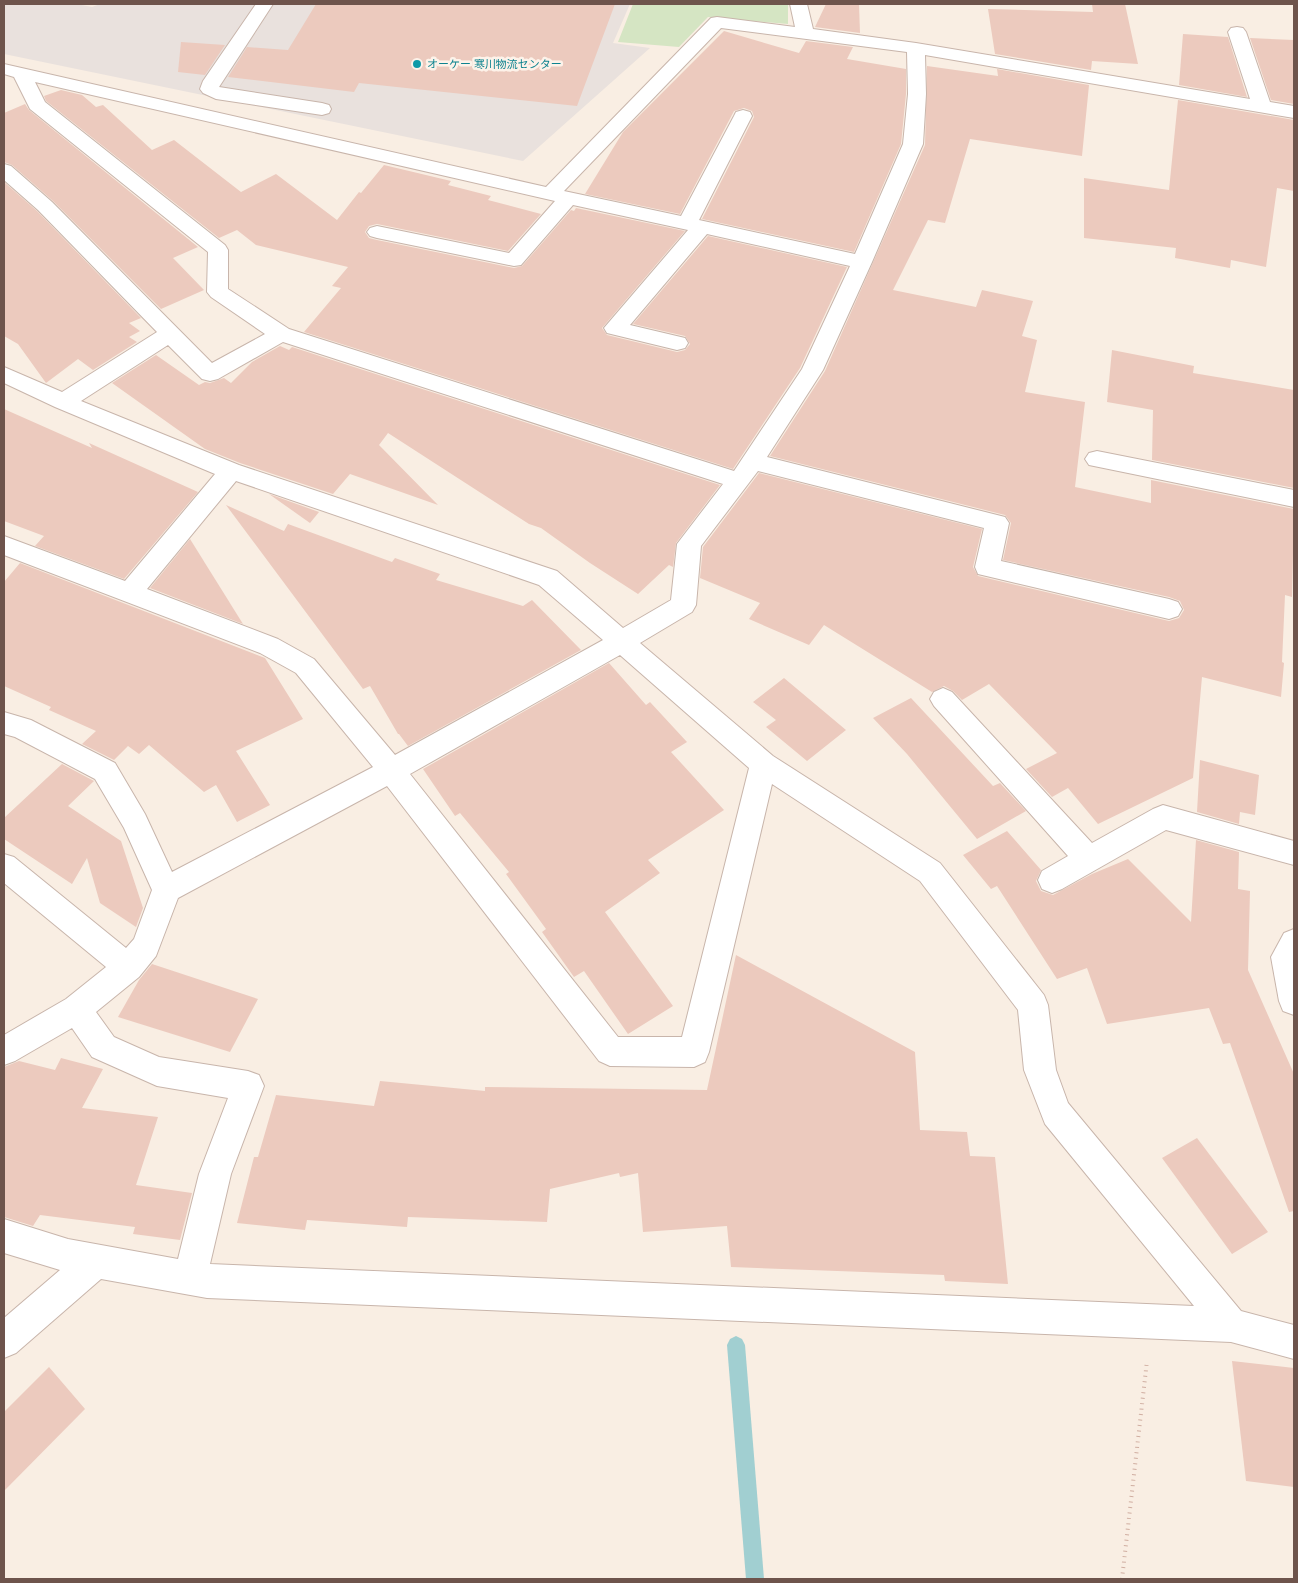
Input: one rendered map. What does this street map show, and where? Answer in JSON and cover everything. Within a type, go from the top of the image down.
[{"type":"street","points":[[264,4],[212,81],[210,89],[216,93],[322,109]]},
{"type":"street","points":[[799,4],[806,34]]},
{"type":"street","points":[[376,232],[514,260],[560,196],[717,22],[916,48],[1294,112]]},
{"type":"street","points":[[1237,32],[1262,106]]},
{"type":"street","points":[[4,1051],[76,1009],[128,967],[146,947],[166,890],[391,770],[623,642],[683,605],[690,544],[746,471],[812,370],[862,262],[913,144],[917,94],[916,48]]},
{"type":"street","points":[[12,70],[560,196],[862,262]]},
{"type":"street","points":[[12,70],[37,105],[218,250],[218,292],[281,334],[746,471],[997,523],[987,567],[1169,609]]},
{"type":"street","points":[[677,343],[615,328],[694,225],[743,116]]},
{"type":"street","points":[[4,170],[45,206],[210,374],[281,334]]},
{"type":"street","points":[[63,402],[171,333]]},
{"type":"street","points":[[4,374],[63,402],[231,471],[548,578],[763,764],[930,872],[1033,1005],[1040,1070],[1056,1113],[1231,1325]]},
{"type":"street","points":[[1097,459],[1294,499]]},
{"type":"street","points":[[130,593],[231,471]]},
{"type":"street","points":[[6,550],[130,593],[269,646],[305,666],[391,770],[610,1051],[694,1052],[763,764]]},
{"type":"street","points":[[943,699],[1088,859]]},
{"type":"street","points":[[4,723],[22,728],[105,771],[135,822],[166,890]]},
{"type":"street","points":[[1052,880],[1163,817],[1294,853]]},
{"type":"street","points":[[4,866],[128,967]]},
{"type":"street","points":[[1294,942],[1286,957],[1294,1001]]},
{"type":"street","points":[[76,1009],[103,1046],[157,1071],[248,1086],[215,1174],[190,1278]]},
{"type":"street","points":[[4,1236],[68,1256],[190,1278],[217,1281],[1231,1325],[1294,1342]]},
{"type":"street","points":[[4,1341],[96,1261]]},
{"type":"path","points":[[1122,1579],[1151,1321]]},
{"type":"shaded area","points":[[4,4],[77,4],[92,7],[100,4],[630,4],[613,43],[650,48],[523,161],[4,54]]},
{"type":"green space","points":[[633,4],[788,4],[788,24],[708,17],[679,47],[618,42]]},
{"type":"building","name":"オーケー 寒川物流センター","points":[[316,4],[615,4],[577,106],[359,83],[354,92],[228,77],[247,47],[288,50]]},
{"type":"building","points":[[826,4],[859,4],[860,33],[815,27]]},
{"type":"building","points":[[1092,4],[1125,4],[1138,64],[1092,61],[1091,70],[995,54],[988,9],[1093,12]]},
{"type":"building","points":[[724,31],[799,53],[806,41],[853,47],[847,59],[906,69],[906,94],[901,144],[854,252],[702,219],[754,117],[752,111],[744,108],[734,111],[680,214],[585,194],[623,132]]},
{"type":"building","points":[[1183,34],[1228,37],[1247,97],[1179,85]]},
{"type":"building","points":[[1250,38],[1294,40],[1294,104],[1271,100]]},
{"type":"building","points":[[181,42],[225,45],[205,75],[178,72]]},
{"type":"building","points":[[927,66],[998,76],[997,69],[1089,85],[1082,156],[970,139],[945,223],[928,220],[893,290],[976,307],[982,290],[1033,301],[1022,336],[1037,340],[1025,392],[1085,402],[1075,487],[1151,503],[1151,480],[1294,509],[1292,597],[1285,595],[1282,662],[1284,663],[1281,697],[1202,677],[1193,778],[1098,824],[1068,788],[1052,797],[1026,769],[1057,753],[989,684],[962,700],[953,691],[944,686],[932,692],[824,625],[809,645],[749,619],[760,603],[700,578],[703,547],[759,473],[982,529],[973,567],[978,576],[1169,621],[1179,618],[1184,610],[1180,601],[1169,597],[1003,560],[1011,523],[1005,515],[770,456],[825,371],[925,145]]},
{"type":"building","points":[[61,90],[82,95],[96,107],[103,105],[152,150],[174,140],[241,192],[276,174],[337,220],[384,165],[451,181],[448,185],[491,196],[488,200],[541,214],[508,251],[377,224],[369,226],[365,232],[369,238],[377,240],[514,268],[522,266],[571,210],[574,211],[576,208],[685,231],[602,328],[607,335],[677,352],[685,350],[690,344],[685,336],[633,324],[708,236],[847,267],[800,368],[733,469],[304,332],[341,288],[332,286],[348,267],[256,245],[237,230],[219,238],[46,101],[44,96]]},
{"type":"building","points":[[1178,100],[1294,120],[1294,191],[1277,188],[1266,267],[1231,260],[1230,268],[1175,258],[1176,248],[1084,238],[1084,178],[1169,190]]},
{"type":"building","points":[[25,104],[29,110],[198,247],[173,258],[204,290],[161,309],[53,201],[12,165],[4,162],[4,113]]},
{"type":"building","points":[[4,182],[37,211],[141,318],[129,323],[140,331],[129,337],[137,342],[93,370],[78,359],[46,383],[18,344],[4,336]]},
{"type":"building","points":[[280,346],[289,350],[292,347],[720,485],[676,543],[673,567],[669,565],[638,594],[541,528],[529,524],[388,433],[379,445],[438,505],[350,474],[333,494],[240,463],[205,449],[112,383],[156,355],[199,385],[224,378],[231,383],[252,362]]},
{"type":"building","points":[[1112,350],[1194,366],[1193,373],[1294,390],[1294,488],[1152,460],[1153,410],[1107,402]]},
{"type":"building","points":[[4,409],[92,448],[89,443],[198,492],[124,579],[35,546],[44,536],[4,521]]},
{"type":"building","points":[[269,494],[319,512],[310,523]]},
{"type":"building","points":[[226,505],[284,531],[288,524],[392,562],[395,558],[440,574],[436,580],[523,606],[532,600],[581,650],[408,746],[398,734],[370,686],[363,689]]},
{"type":"building","points":[[190,539],[243,624],[150,588]]},
{"type":"building","points":[[20,563],[265,658],[303,719],[236,751],[270,805],[237,822],[216,785],[204,792],[149,745],[139,754],[128,746],[114,760],[82,744],[96,731],[49,710],[51,707],[4,686],[4,582]]},
{"type":"building","points":[[609,663],[646,705],[650,702],[687,742],[671,752],[724,810],[648,860],[660,873],[605,912],[673,1006],[628,1034],[584,971],[574,977],[542,932],[546,929],[506,874],[509,872],[460,813],[455,816],[423,769]]},
{"type":"building","points":[[784,678],[846,730],[807,761],[766,727],[776,720],[753,702]]},
{"type":"building","points":[[911,698],[993,786],[1000,783],[1026,811],[977,839],[907,754],[873,718]]},
{"type":"building","points":[[1200,760],[1259,775],[1255,815],[1240,812],[1239,824],[1197,812]]},
{"type":"building","points":[[62,764],[94,781],[68,806],[121,841],[143,908],[136,927],[100,903],[87,858],[72,884],[4,839],[4,818]]},
{"type":"building","points":[[1007,831],[1041,870],[1036,881],[1041,891],[1053,895],[1092,874],[1128,859],[1191,922],[1196,840],[1239,852],[1238,889],[1250,891],[1248,970],[1294,1074],[1294,1211],[1289,1212],[1230,1043],[1223,1044],[1209,1008],[1107,1024],[1087,968],[1057,979],[997,886],[991,889],[963,855]]},
{"type":"building","points":[[736,955],[915,1052],[920,1130],[967,1132],[970,1156],[995,1157],[1008,1284],[945,1281],[944,1275],[731,1267],[727,1226],[643,1232],[638,1173],[620,1177],[619,1173],[550,1189],[547,1222],[408,1217],[407,1227],[307,1220],[305,1230],[237,1223],[254,1157],[258,1157],[276,1095],[374,1106],[380,1081],[485,1091],[485,1087],[707,1090]]},
{"type":"building","points":[[152,964],[258,999],[230,1052],[118,1017],[139,980]]},
{"type":"building","points":[[61,1058],[103,1069],[82,1108],[158,1117],[136,1185],[192,1193],[180,1240],[133,1234],[135,1227],[40,1215],[33,1226],[4,1217],[4,1067],[19,1061],[55,1070]]},
{"type":"building","points":[[1197,1138],[1268,1232],[1232,1254],[1162,1158]]},
{"type":"building","points":[[1232,1361],[1294,1368],[1294,1487],[1246,1481]]},
{"type":"building","points":[[49,1367],[85,1409],[4,1491],[4,1412]]},
{"type":"waterway","points":[[736,1345],[755,1579]]},
{"type":"place","name":"オーケー 寒川物流センター","points":[[417,64]]}]
